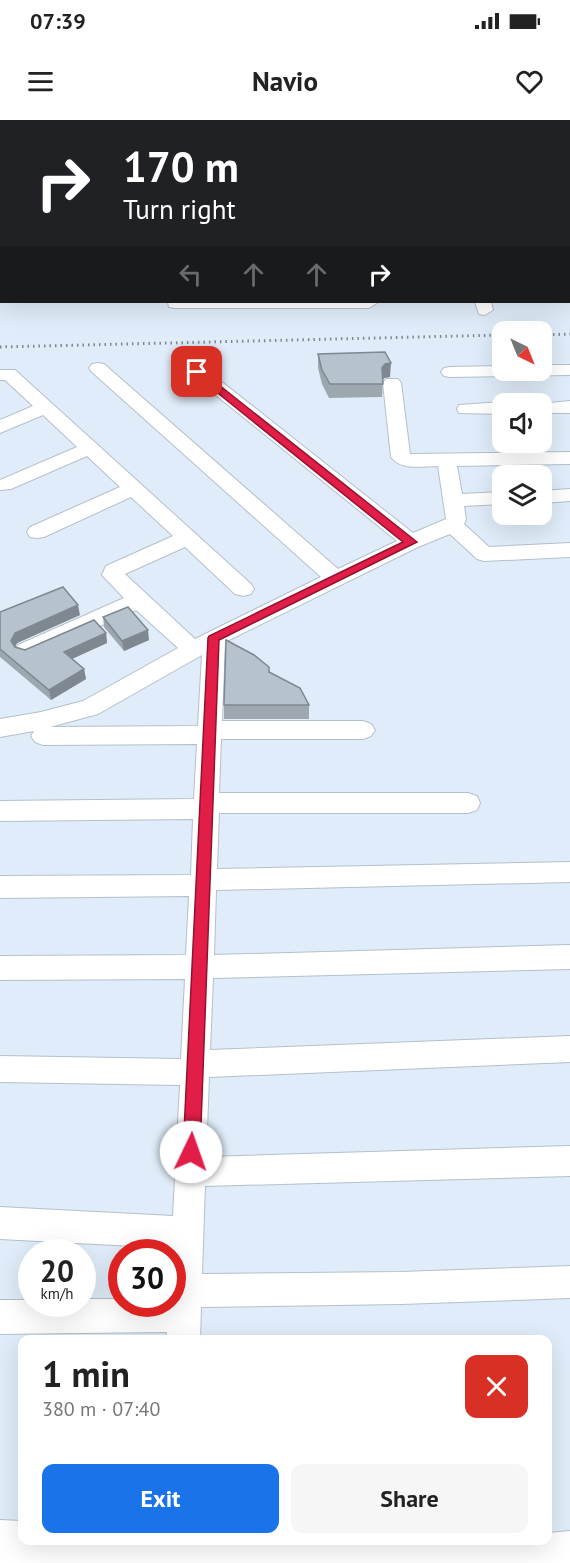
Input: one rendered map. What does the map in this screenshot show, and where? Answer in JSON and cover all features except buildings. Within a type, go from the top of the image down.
[{"type":"street","points":[[175,307],[369,303]]},
{"type":"street","points":[[98,368],[336,579]]},
{"type":"street","points":[[450,372],[570,370]]},
{"type":"street","points":[[197,372],[411,542]]},
{"type":"street","points":[[0,375],[9,374],[47,407],[243,589]]},
{"type":"street","points":[[392,383],[401,458],[405,460],[570,458]]},
{"type":"street","points":[[0,427],[47,407]]},
{"type":"street","points":[[552,408],[570,407]]},
{"type":"street","points":[[466,409],[492,408]]},
{"type":"street","points":[[4,485],[90,448]]},
{"type":"street","points":[[0,728],[41,722],[90,708],[204,644],[411,542],[453,525],[456,519],[448,460]]},
{"type":"street","points":[[37,532],[135,488]]},
{"type":"street","points":[[552,496],[570,495]]},
{"type":"street","points":[[454,500],[492,498]]},
{"type":"street","points":[[453,525],[484,554],[570,550]]},
{"type":"street","points":[[189,537],[113,571],[113,575],[139,600],[204,644]]},
{"type":"street","points":[[26,650],[139,600]]},
{"type":"street","points":[[186,1274],[211,733],[204,644]]},
{"type":"street","points":[[43,736],[363,730]]},
{"type":"street","points":[[0,811],[468,803]]},
{"type":"street","points":[[0,887],[570,872]]},
{"type":"street","points":[[0,968],[200,967],[570,957]]},
{"type":"street","points":[[0,1069],[195,1068],[570,1049]]},
{"type":"street","points":[[190,1172],[570,1161]]},
{"type":"street","points":[[0,1224],[188,1233]]},
{"type":"street","points":[[186,1315],[401,1288],[570,1282]]},
{"type":"street","points":[[0,1317],[108,1316]]},
{"type":"street","points":[[0,1543],[18,1543]]},
{"type":"street","points":[[174,1545],[509,1559],[570,1554]]},
{"type":"railway","points":[[552,335],[570,334]]},
{"type":"railway","points":[[0,347],[492,335]]},
{"type":"route","points":[[191,1152],[214,638],[411,542],[197,372]]}]
